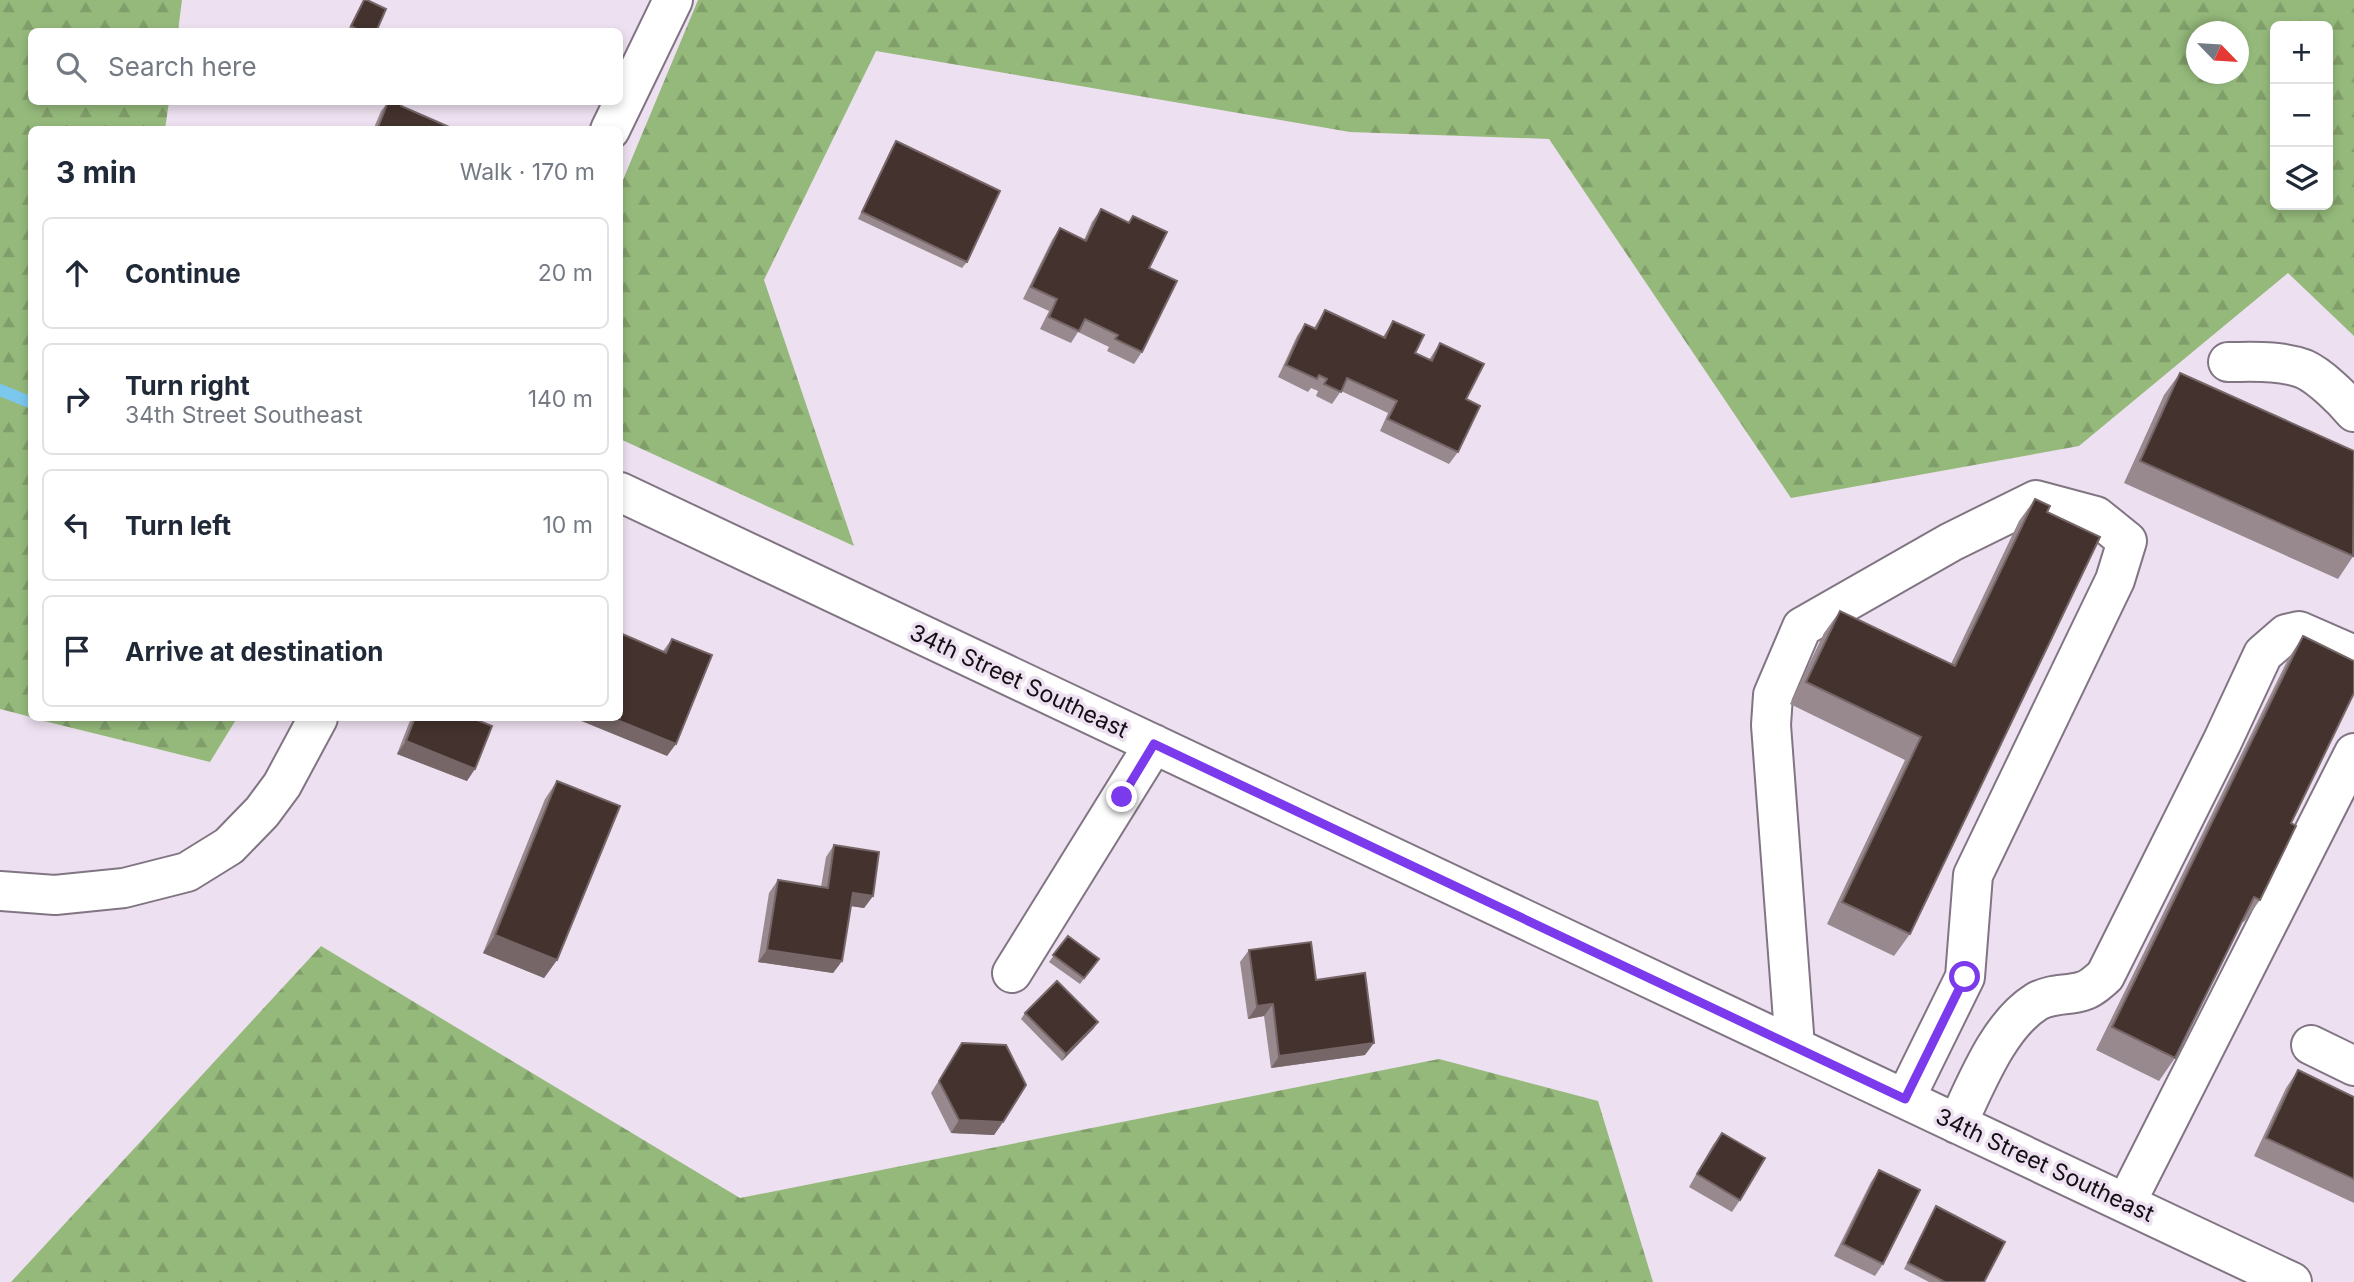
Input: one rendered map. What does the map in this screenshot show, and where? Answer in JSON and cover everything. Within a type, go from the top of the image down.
[{"type":"street","points":[[623,103],[673,0]]},
{"type":"street","points":[[612,126],[622,105]]},
{"type":"street","points":[[2228,362],[2269,362],[2306,370],[2343,399],[2354,412]]},
{"type":"street","name":"34th Street Southeast","points":[[623,493],[2292,1282]]},
{"type":"street","points":[[1795,1047],[1771,725],[1773,695],[1802,627],[1951,542],[2036,500],[2096,516],[2127,541],[2115,580],[1973,875],[1965,977],[1905,1099]]},
{"type":"street","points":[[1957,1124],[1997,1043],[2036,1002],[2059,994],[2085,991],[2105,976],[2263,654],[2286,634],[2299,631],[2354,655]]},
{"type":"street","points":[[0,891],[55,895],[124,888],[187,872],[229,846],[262,812],[282,785],[316,721]]},
{"type":"street","points":[[1012,973],[1154,744]]},
{"type":"street","points":[[2126,1203],[2354,753]]},
{"type":"street","points":[[2311,1045],[2354,1066]]},
{"type":"green space","points":[[0,0],[182,0],[178,28],[28,28],[28,105],[169,105],[165,126],[28,126],[28,716],[0,709]]},
{"type":"green space","points":[[698,0],[2354,0],[2354,336],[2288,273],[2079,446],[1791,498],[1549,139],[1350,132],[876,51],[764,280],[854,546],[623,440],[623,180]]},
{"type":"green space","points":[[44,721],[235,721],[210,762]]},
{"type":"green space","points":[[321,946],[740,1198],[1439,1059],[1598,1101],[1653,1282],[11,1282]]},
{"type":"building","points":[[364,0],[386,9],[378,28],[351,26]]},
{"type":"building","points":[[387,105],[402,105],[447,126],[379,126]]},
{"type":"building","points":[[896,141],[1000,191],[967,262],[862,212]]},
{"type":"building","points":[[1101,209],[1129,223],[1133,216],[1167,232],[1149,268],[1177,281],[1142,352],[1115,339],[1118,335],[1085,319],[1079,331],[1049,317],[1057,299],[1031,287],[1060,228],[1086,241]]},
{"type":"building","points":[[1325,310],[1385,338],[1393,321],[1424,335],[1415,353],[1432,361],[1440,343],[1484,364],[1466,399],[1480,406],[1458,452],[1388,419],[1397,401],[1347,378],[1341,392],[1324,384],[1327,379],[1319,375],[1317,379],[1286,365],[1305,324],[1316,329]]},
{"type":"building","points":[[2180,373],[2354,451],[2353,556],[2140,461]]},
{"type":"building","points":[[2035,499],[2050,506],[2047,512],[2100,537],[1910,934],[1842,902],[1921,737],[1806,682],[1840,611],[1955,666]]},
{"type":"building","points":[[623,634],[666,653],[672,639],[712,655],[676,744],[619,721],[623,721]]},
{"type":"building","points":[[2303,636],[2354,661],[2354,693],[2291,823],[2296,826],[2260,900],[2254,897],[2175,1058],[2112,1027]]},
{"type":"building","points":[[414,721],[480,721],[492,726],[475,769],[406,741]]},
{"type":"building","points":[[557,781],[620,806],[557,960],[495,935]]},
{"type":"building","points":[[834,845],[879,852],[873,896],[853,893],[842,961],[767,950],[778,880],[828,888]]},
{"type":"building","points":[[1068,936],[1099,959],[1084,978],[1053,955]]},
{"type":"building","points":[[1311,942],[1316,980],[1365,973],[1374,1043],[1279,1056],[1273,1004],[1257,1006],[1249,950]]},
{"type":"building","points":[[1057,981],[1098,1022],[1066,1054],[1025,1013]]},
{"type":"building","points":[[962,1043],[1006,1045],[1026,1085],[1003,1122],[959,1120],[939,1081]]},
{"type":"building","points":[[2298,1070],[2354,1097],[2354,1179],[2266,1138]]},
{"type":"building","points":[[1722,1133],[1765,1158],[1740,1200],[1697,1174]]},
{"type":"building","points":[[1879,1170],[1920,1190],[1883,1264],[1843,1244]]},
{"type":"building","points":[[1936,1206],[2005,1242],[1984,1282],[1945,1282],[1908,1263]]},
{"type":"waterway","points":[[0,390],[28,401]]},
{"type":"route","points":[[1122,797],[1154,744],[1905,1099],[1965,977]]}]
